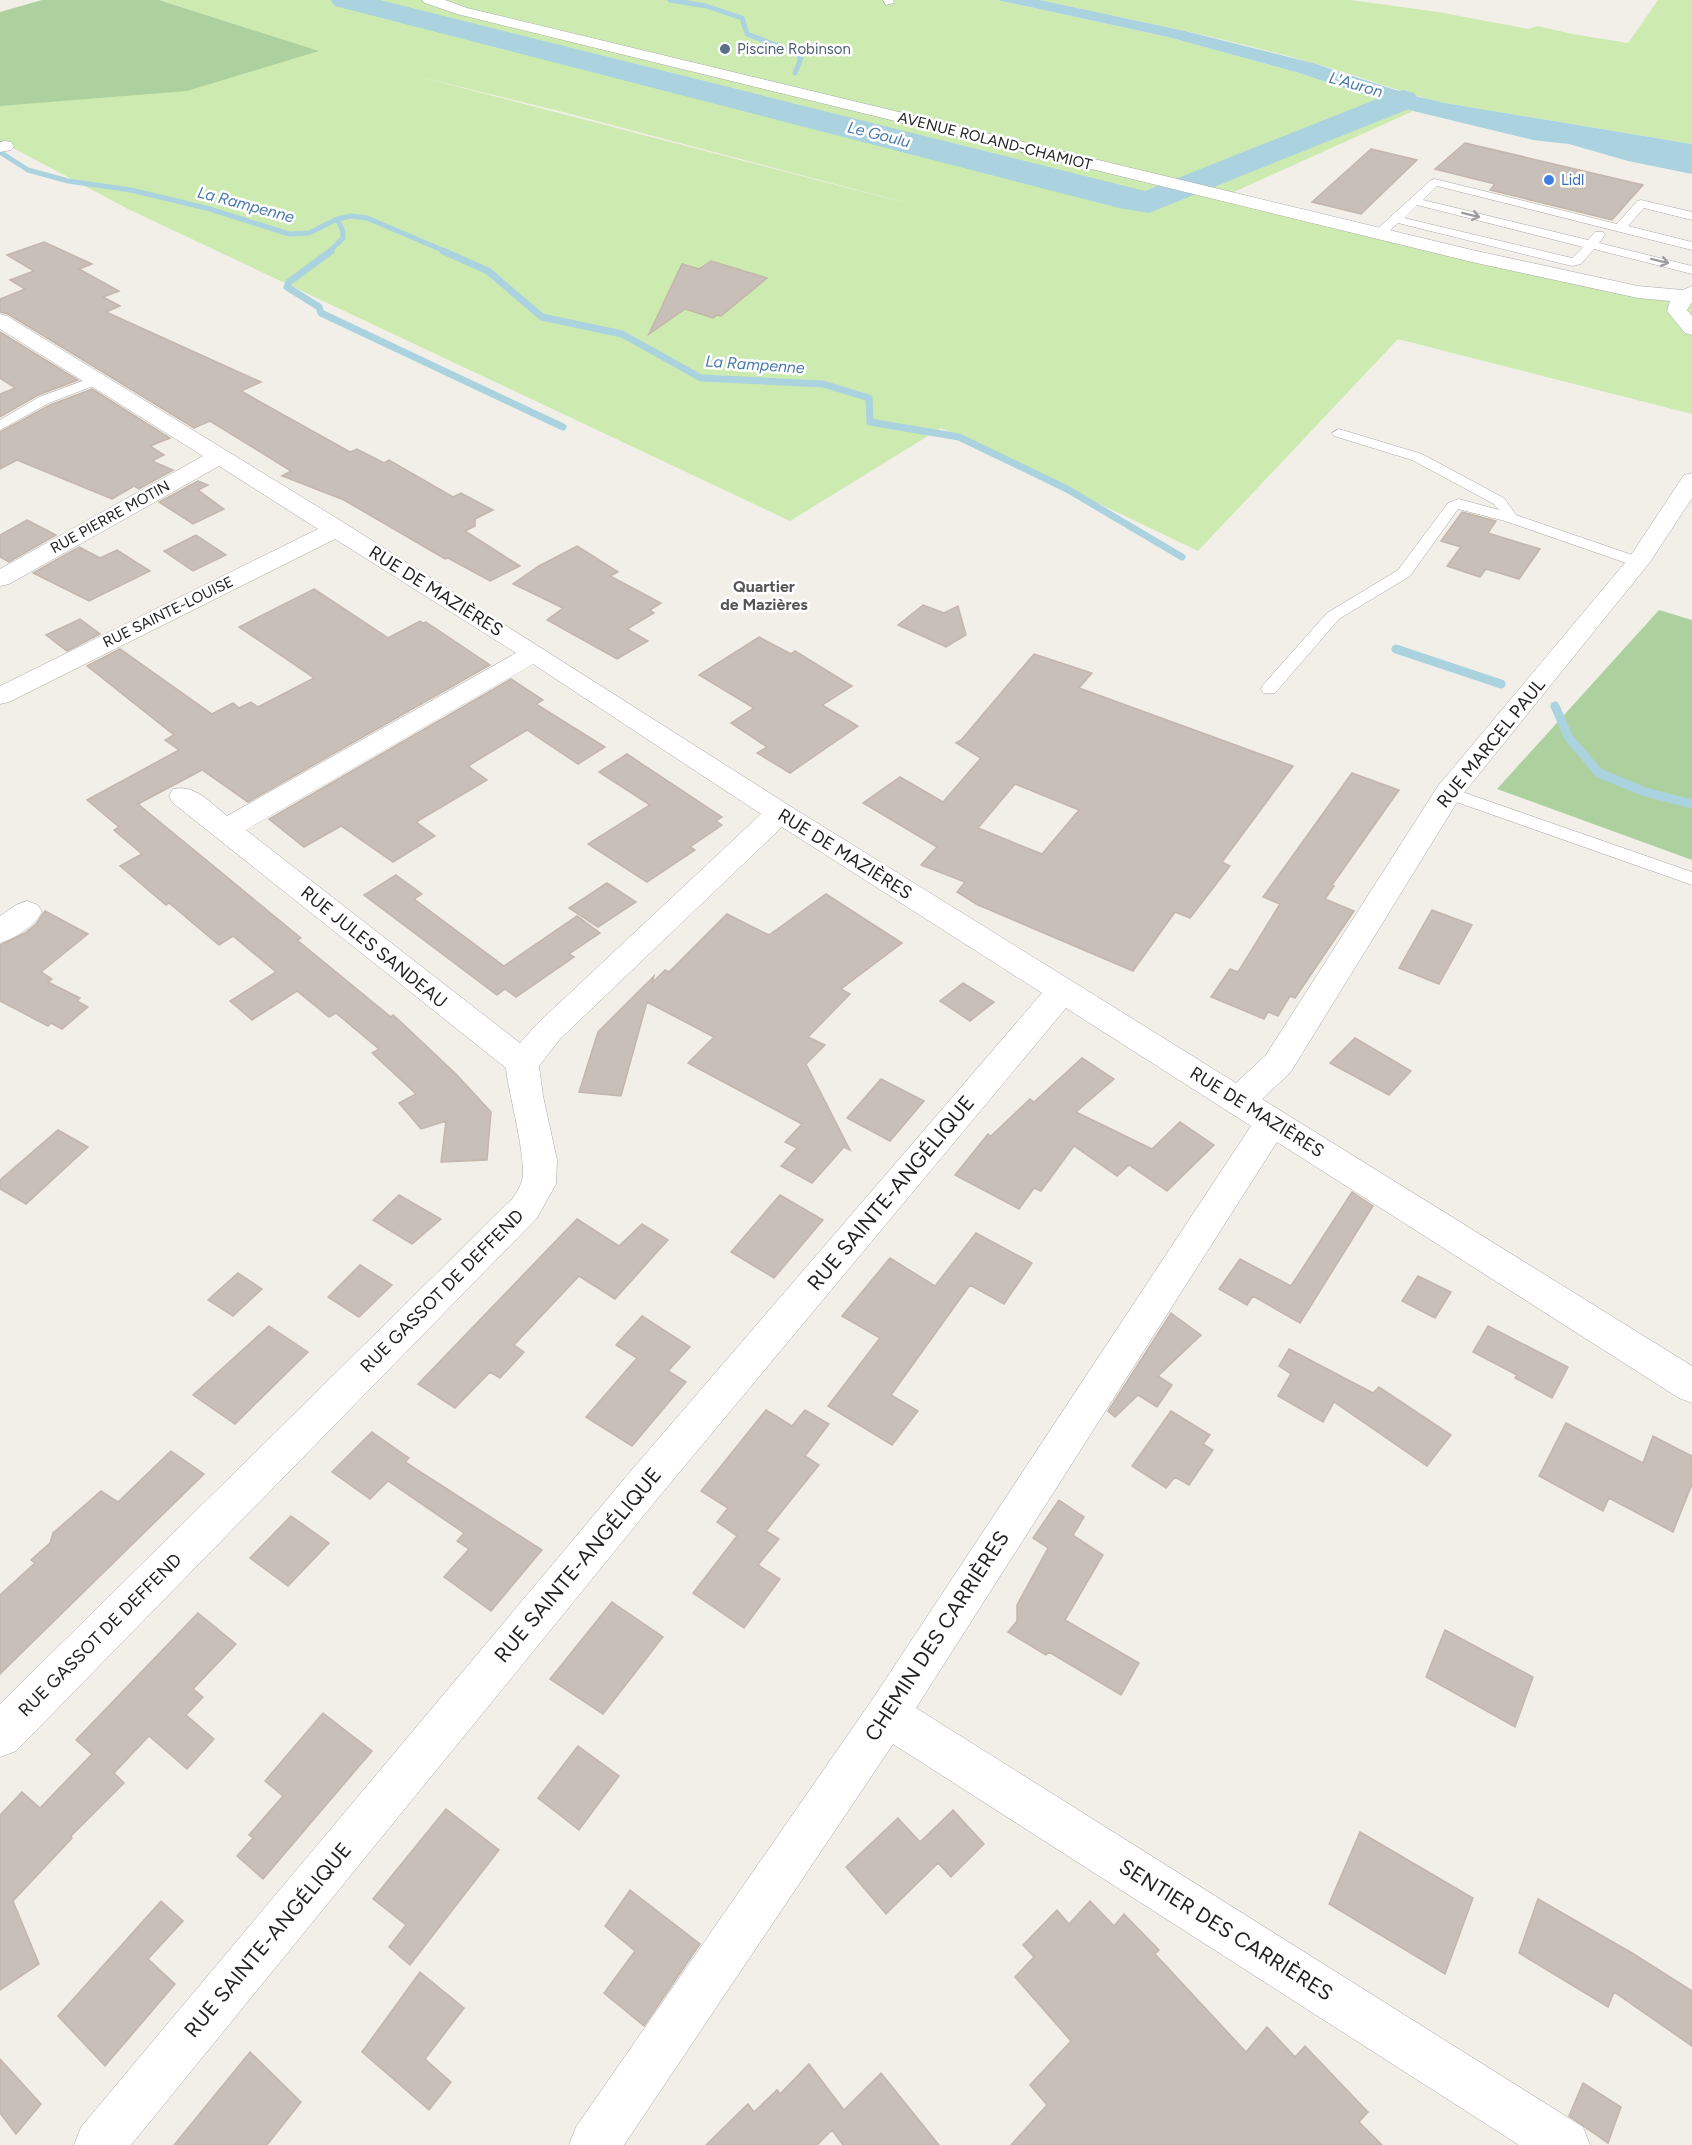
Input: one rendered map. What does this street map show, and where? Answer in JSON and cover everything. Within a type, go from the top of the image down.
[{"type":"street","name":"AVENUE ROLAND-CHAMIOT","points":[[430,0],[462,11],[1560,277],[1638,292],[1689,294]]},
{"type":"street","name":"AVENUE ROLAND-CHAMIOT","points":[[1560,277],[1628,298],[1686,323]]},
{"type":"street","points":[[1686,323],[1677,311],[1679,303],[1689,294]]},
{"type":"street","name":"RUE DE MAZIÈRES","points":[[0,320],[534,653],[780,813],[1692,1386]]},
{"type":"street","name":"RUE PIERRE MOTIN","points":[[0,579],[220,456]]},
{"type":"street","name":"RUE MARCEL PAUL","points":[[1256,1111],[1278,1064],[1448,793],[1638,562],[1692,480]]},
{"type":"street","name":"RUE SAINTE-LOUISE","points":[[0,696],[337,529]]},
{"type":"street","points":[[226,829],[534,653]]},
{"type":"street","name":"RUE JULES SANDEAU","points":[[183,796],[522,1063]]},
{"type":"street","points":[[522,1063],[549,1031],[780,813]]},
{"type":"street","points":[[0,932],[27,912]]},
{"type":"street","name":"RUE SAINTE-ANGÉLIQUE","points":[[99,2145],[644,1485],[1063,990]]},
{"type":"street","name":"RUE GASSOT DE DEFFEND","points":[[0,1735],[525,1208],[539,1184],[540,1160],[526,1096],[522,1063]]},
{"type":"street","name":"CHEMIN DES CARRIÈRES","points":[[594,2145],[887,1715],[1256,1111]]},
{"type":"street","name":"SENTIER DES CARRIÈRES","points":[[887,1715],[1565,2145]]},
{"type":"lane","points":[[1379,234],[1435,182],[1692,246]]},
{"type":"lane","points":[[1414,201],[1692,270]]},
{"type":"lane","points":[[1395,219],[1564,262],[1577,261],[1591,244],[1641,204],[1692,216]]},
{"type":"lane","points":[[0,426],[44,400],[96,380]]},
{"type":"lane","points":[[1339,433],[1434,465],[1499,501],[1506,508],[1510,518]]},
{"type":"lane","points":[[1269,689],[1333,616],[1404,573],[1453,506],[1460,504],[1474,507],[1638,562]]},
{"type":"lane","points":[[1448,793],[1692,879]]},
{"type":"green space","points":[[42,0],[159,0],[319,51],[187,91],[0,106],[0,12]]},
{"type":"green space","points":[[159,0],[997,0],[1168,37],[1296,72],[1413,111],[1225,196],[1638,292],[1692,292],[1692,414],[1398,339],[1198,551],[941,428],[790,521],[128,209],[0,141],[0,105],[318,51]],"holes":[[[416,76],[559,111],[903,202]]]},
{"type":"green space","points":[[1040,0],[1351,0],[1438,12],[1528,29],[1538,26],[1628,43],[1658,0],[1692,0],[1692,144],[1445,103],[1246,45]]},
{"type":"green space","points":[[1659,610],[1692,620],[1692,860],[1497,789]]},
{"type":"water","name":"L'Auron","points":[[997,0],[1040,0],[1185,31],[1313,63],[1411,95],[1445,103],[1692,144],[1692,174],[1628,161],[1569,144],[1533,140],[1413,111],[1296,72],[1168,37]]},
{"type":"building","name":"Lidl","points":[[1465,143],[1643,185],[1612,220],[1490,190],[1495,184],[1435,169]]},
{"type":"building","points":[[1371,149],[1417,160],[1361,214],[1312,202]]},
{"type":"building","points":[[44,242],[92,264],[79,269],[119,291],[103,297],[120,306],[106,312],[261,382],[241,391],[350,452],[357,449],[384,463],[389,460],[453,497],[461,493],[493,510],[475,519],[475,526],[465,531],[520,566],[490,581],[448,558],[445,559],[344,500],[282,476],[291,471],[210,421],[194,428],[8,314],[0,312],[0,299],[25,289],[10,280],[34,271],[7,255]]},
{"type":"building","points":[[711,261],[767,278],[721,316],[717,315],[713,318],[685,309],[649,334],[682,264],[699,269]]},
{"type":"building","points":[[0,332],[78,380],[38,395],[0,417],[0,394],[15,388],[0,378]]},
{"type":"building","points":[[92,389],[170,438],[150,446],[164,455],[152,461],[173,470],[139,489],[134,486],[112,499],[17,460],[0,469],[0,432],[50,405]]},
{"type":"building","points":[[198,481],[208,485],[198,490],[224,509],[193,524],[159,502]]},
{"type":"building","points":[[1462,512],[1496,521],[1488,533],[1540,549],[1519,579],[1486,569],[1480,577],[1447,566],[1461,547],[1441,541]]},
{"type":"building","points":[[27,520],[56,535],[9,562],[0,557],[0,535]]},
{"type":"building","points":[[196,535],[226,555],[193,571],[164,551]]},
{"type":"building","points":[[577,546],[618,572],[610,576],[661,603],[650,610],[654,613],[627,629],[648,641],[617,659],[547,620],[563,608],[513,584],[539,566]]},
{"type":"building","points":[[79,547],[100,558],[117,550],[150,571],[89,601],[33,573]]},
{"type":"building","points":[[314,589],[388,638],[420,621],[426,622],[490,665],[248,802],[202,770],[138,804],[301,938],[297,940],[391,1017],[393,1015],[457,1075],[491,1112],[487,1160],[441,1162],[446,1121],[421,1129],[399,1103],[416,1094],[372,1053],[379,1049],[336,1013],[329,1017],[297,991],[252,1020],[230,1001],[276,972],[233,936],[219,945],[120,866],[142,854],[114,830],[119,827],[87,800],[179,750],[165,740],[174,735],[87,666],[120,649],[212,714],[233,703],[239,708],[251,702],[258,707],[314,678],[239,627]]},
{"type":"building","points":[[923,605],[944,613],[958,606],[966,635],[946,647],[898,625]]},
{"type":"building","points":[[80,619],[100,634],[67,651],[46,635]]},
{"type":"building","points":[[759,637],[791,654],[795,651],[852,686],[822,705],[858,726],[790,773],[757,753],[767,747],[731,723],[754,708],[699,675]]},
{"type":"building","points":[[1034,654],[1092,673],[1079,688],[1293,766],[1222,862],[1230,866],[1190,918],[1175,912],[1133,971],[978,905],[957,892],[965,882],[921,865],[937,847],[863,803],[900,777],[943,802],[981,758],[956,743],[962,739]],"holes":[[[1015,784],[1079,810],[1042,854],[978,828]]]},
{"type":"building","points":[[511,679],[543,700],[536,704],[605,747],[578,764],[527,730],[468,766],[487,780],[416,822],[435,836],[393,862],[341,826],[304,847],[269,819]]},
{"type":"building","points":[[627,754],[722,817],[716,821],[722,825],[690,847],[695,850],[647,882],[588,844],[650,805],[599,772]]},
{"type":"building","points":[[1352,773],[1399,790],[1332,885],[1334,886],[1325,899],[1354,911],[1295,998],[1290,996],[1278,1016],[1268,1012],[1264,1019],[1211,997],[1230,969],[1238,972],[1280,904],[1263,897]]},
{"type":"building","points":[[396,875],[422,894],[414,899],[504,966],[577,916],[600,933],[569,954],[574,957],[516,997],[505,989],[497,995],[364,895]]},
{"type":"building","points":[[607,883],[636,902],[598,927],[569,908]]},
{"type":"building","points":[[826,894],[902,943],[841,989],[850,994],[808,1037],[825,1045],[806,1064],[850,1150],[844,1147],[812,1183],[781,1166],[797,1148],[785,1142],[802,1124],[688,1063],[714,1037],[647,1002],[621,1096],[579,1092],[598,1032],[654,976],[652,983],[665,970],[669,972],[727,914],[769,935]]},
{"type":"building","points":[[1432,910],[1472,925],[1439,984],[1399,968]]},
{"type":"building","points":[[45,911],[88,934],[41,972],[52,979],[48,982],[80,998],[77,1001],[88,1007],[62,1029],[51,1023],[48,1026],[0,1001],[0,945],[25,933],[36,924]]},
{"type":"building","points":[[963,983],[994,1002],[970,1021],[940,1001]]},
{"type":"building","points":[[1355,1038],[1411,1071],[1389,1095],[1330,1063]]},
{"type":"building","points":[[1082,1058],[1114,1079],[1076,1112],[1152,1149],[1180,1122],[1214,1145],[1167,1191],[1129,1165],[1117,1176],[1074,1146],[1041,1191],[1034,1188],[1019,1209],[955,1175],[988,1134],[991,1136],[1030,1099],[1034,1102]]},
{"type":"building","points":[[881,1079],[924,1101],[890,1141],[847,1118]]},
{"type":"building","points":[[58,1130],[88,1147],[26,1204],[0,1189],[0,1180]]},
{"type":"building","points":[[1352,1192],[1373,1206],[1300,1323],[1253,1296],[1247,1305],[1219,1289],[1240,1259],[1291,1286]]},
{"type":"building","points":[[399,1195],[441,1219],[412,1244],[373,1220]]},
{"type":"building","points":[[780,1195],[823,1220],[774,1278],[731,1252]]},
{"type":"building","points":[[577,1219],[619,1246],[642,1224],[668,1240],[615,1299],[579,1276],[514,1345],[524,1352],[500,1378],[490,1372],[455,1408],[418,1384]]},
{"type":"building","points":[[976,1233],[1032,1263],[1004,1304],[970,1285],[891,1395],[918,1411],[892,1445],[828,1406],[880,1338],[842,1316],[890,1258],[935,1286]]},
{"type":"building","points":[[360,1265],[392,1285],[359,1317],[328,1297]]},
{"type":"building","points":[[238,1273],[262,1289],[233,1316],[208,1300]]},
{"type":"building","points":[[1418,1276],[1451,1292],[1435,1318],[1402,1301]]},
{"type":"building","points":[[1171,1313],[1201,1335],[1158,1376],[1172,1385],[1157,1407],[1138,1395],[1115,1417],[1108,1411]]},
{"type":"building","points":[[642,1316],[690,1347],[668,1371],[686,1382],[632,1446],[586,1417],[637,1358],[616,1345]]},
{"type":"building","points":[[269,1326],[308,1352],[235,1424],[193,1395]]},
{"type":"building","points":[[1488,1326],[1568,1367],[1552,1398],[1515,1378],[1517,1375],[1473,1352]]},
{"type":"building","points":[[1289,1349],[1373,1393],[1379,1387],[1451,1435],[1427,1466],[1334,1402],[1323,1422],[1278,1396],[1291,1374],[1279,1366]]},
{"type":"building","points":[[766,1410],[792,1426],[805,1410],[829,1424],[805,1456],[819,1465],[766,1531],[779,1539],[758,1565],[780,1579],[744,1628],[693,1593],[737,1536],[717,1522],[728,1508],[701,1491]]},
{"type":"building","points":[[1171,1411],[1210,1435],[1203,1444],[1213,1450],[1189,1485],[1175,1477],[1166,1488],[1132,1466]]},
{"type":"building","points":[[1566,1423],[1643,1463],[1653,1436],[1692,1456],[1692,1484],[1673,1532],[1609,1498],[1603,1511],[1539,1476]]},
{"type":"building","points":[[372,1432],[409,1458],[405,1462],[542,1550],[491,1611],[444,1577],[469,1549],[457,1541],[464,1533],[388,1481],[370,1499],[332,1472]]},
{"type":"building","points":[[171,1451],[204,1474],[0,1674],[0,1595],[35,1563],[31,1560],[50,1543],[53,1533],[101,1491],[118,1502]]},
{"type":"building","points":[[1059,1500],[1084,1517],[1073,1535],[1103,1555],[1065,1620],[1139,1663],[1121,1695],[1049,1652],[1046,1655],[1008,1632],[1017,1621],[1017,1605],[1048,1548],[1033,1538]]},
{"type":"building","points":[[291,1516],[329,1543],[288,1586],[250,1558]]},
{"type":"building","points":[[612,1602],[663,1637],[603,1714],[550,1679]]},
{"type":"building","points":[[198,1613],[236,1644],[193,1689],[203,1697],[186,1715],[214,1739],[187,1769],[149,1736],[114,1773],[124,1783],[71,1836],[72,1838],[13,1901],[39,1964],[0,1990],[0,1815],[22,1792],[40,1808],[92,1754],[76,1740]]},
{"type":"building","points":[[1445,1630],[1533,1677],[1515,1727],[1426,1677]]},
{"type":"building","points":[[323,1713],[372,1751],[263,1879],[237,1856],[253,1838],[249,1835],[283,1796],[265,1781]]},
{"type":"building","points":[[578,1746],[619,1776],[579,1830],[538,1798]]},
{"type":"building","points":[[446,1809],[499,1850],[410,1965],[389,1947],[406,1925],[373,1899]]},
{"type":"building","points":[[953,1810],[984,1844],[951,1877],[938,1863],[886,1914],[846,1867],[898,1818],[920,1842]]},
{"type":"building","points":[[1360,1832],[1473,1898],[1445,1974],[1329,1904]]},
{"type":"building","points":[[630,1890],[700,1944],[644,2026],[604,1993],[635,1951],[605,1926]]},
{"type":"building","points":[[1538,1899],[1632,1953],[1692,1991],[1692,2046],[1614,1992],[1608,2007],[1519,1953]]},
{"type":"building","points":[[161,1901],[183,1921],[148,1959],[175,1984],[105,2066],[58,2016]]},
{"type":"building","points":[[1090,1901],[1114,1926],[1124,1914],[1159,1950],[1155,1954],[1246,2052],[1267,2027],[1295,2057],[1305,2046],[1368,2112],[1359,2122],[1382,2145],[1011,2145],[1047,2105],[1030,2085],[1071,2041],[1015,1977],[1034,1957],[1023,1945],[1057,1910],[1069,1924]]},
{"type":"building","points":[[420,1972],[464,2008],[425,2059],[451,2082],[429,2110],[362,2052]]},
{"type":"building","points":[[250,2052],[301,2102],[267,2145],[174,2145]]},
{"type":"building","points":[[0,2059],[41,2104],[16,2134],[0,2113]]},
{"type":"building","points":[[809,2064],[844,2110],[881,2073],[939,2145],[843,2145],[832,2130],[817,2145],[706,2145],[748,2104],[754,2112],[777,2090],[780,2094]]},
{"type":"building","points":[[1583,2083],[1621,2107],[1608,2143],[1569,2116]]},
{"type":"waterway","name":"Le Goulu","points":[[345,0],[1132,200],[1149,202],[1403,100]]},
{"type":"waterway","points":[[670,0],[706,6],[742,18],[747,34],[794,52],[801,58],[795,73]]},
{"type":"waterway","name":"La Rampenne","points":[[0,152],[28,170],[68,181],[131,190],[210,209],[289,234],[309,233],[337,219]]},
{"type":"waterway","name":"La Rampenne","points":[[337,219],[351,216],[367,218],[447,252]]},
{"type":"waterway","points":[[329,252],[343,238],[343,231],[337,219]]},
{"type":"waterway","points":[[331,251],[289,282],[287,287],[319,307],[321,313],[563,427]]},
{"type":"waterway","name":"La Rampenne","points":[[443,251],[488,271],[542,317],[622,334],[701,378],[823,384],[869,398],[870,422],[959,437],[1067,489],[1182,557]]},
{"type":"waterway","name":"La Rampenne","points":[[1396,649],[1501,684]]},
{"type":"waterway","name":"La Rampenne","points":[[1555,706],[1569,738],[1599,773],[1645,792],[1692,804]]},
{"type":"place","name":"Piscine Robinson","points":[[725,49]]},
{"type":"place","name":"Lidl","points":[[1549,180]]},
{"type":"district","name":"Quartier de Mazières","points":[[764,595]]}]
